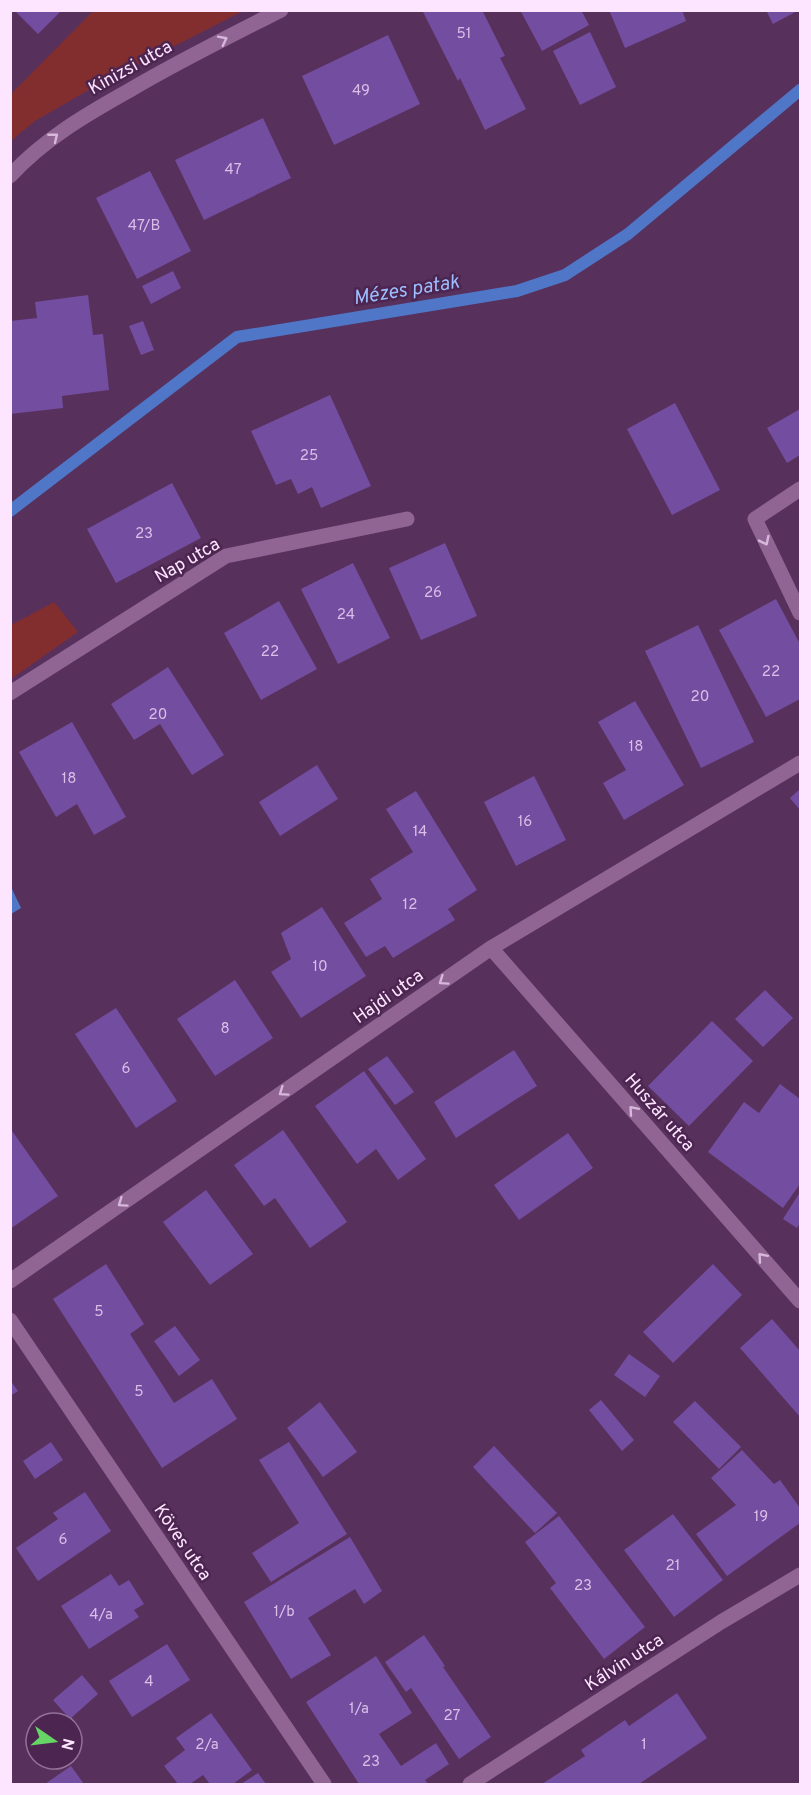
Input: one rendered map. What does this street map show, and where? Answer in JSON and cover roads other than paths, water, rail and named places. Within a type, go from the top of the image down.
[{"type":"street","name":"Kinizsi utca","points":[[10,176],[53,137],[78,119],[176,63],[282,10]]},
{"type":"street","points":[[801,489],[755,519],[801,612]]},
{"type":"street","name":"Nap utca","points":[[10,693],[226,556],[407,519]]},
{"type":"street","name":"Hajdi utca","points":[[10,1281],[491,948],[801,763]]},
{"type":"street","name":"Huszár utca","points":[[491,948],[801,1301]]},
{"type":"street","name":"Köves utca","points":[[10,1320],[324,1785]]},
{"type":"street","name":"Kálvin utca","points":[[470,1785],[721,1622],[801,1575]]},
{"type":"water","points":[[11,887],[21,908],[10,914]]},
{"type":"waterway","name":"Mézes patak","points":[[10,511],[237,337],[517,291],[565,275],[628,234],[800,90]]}]
